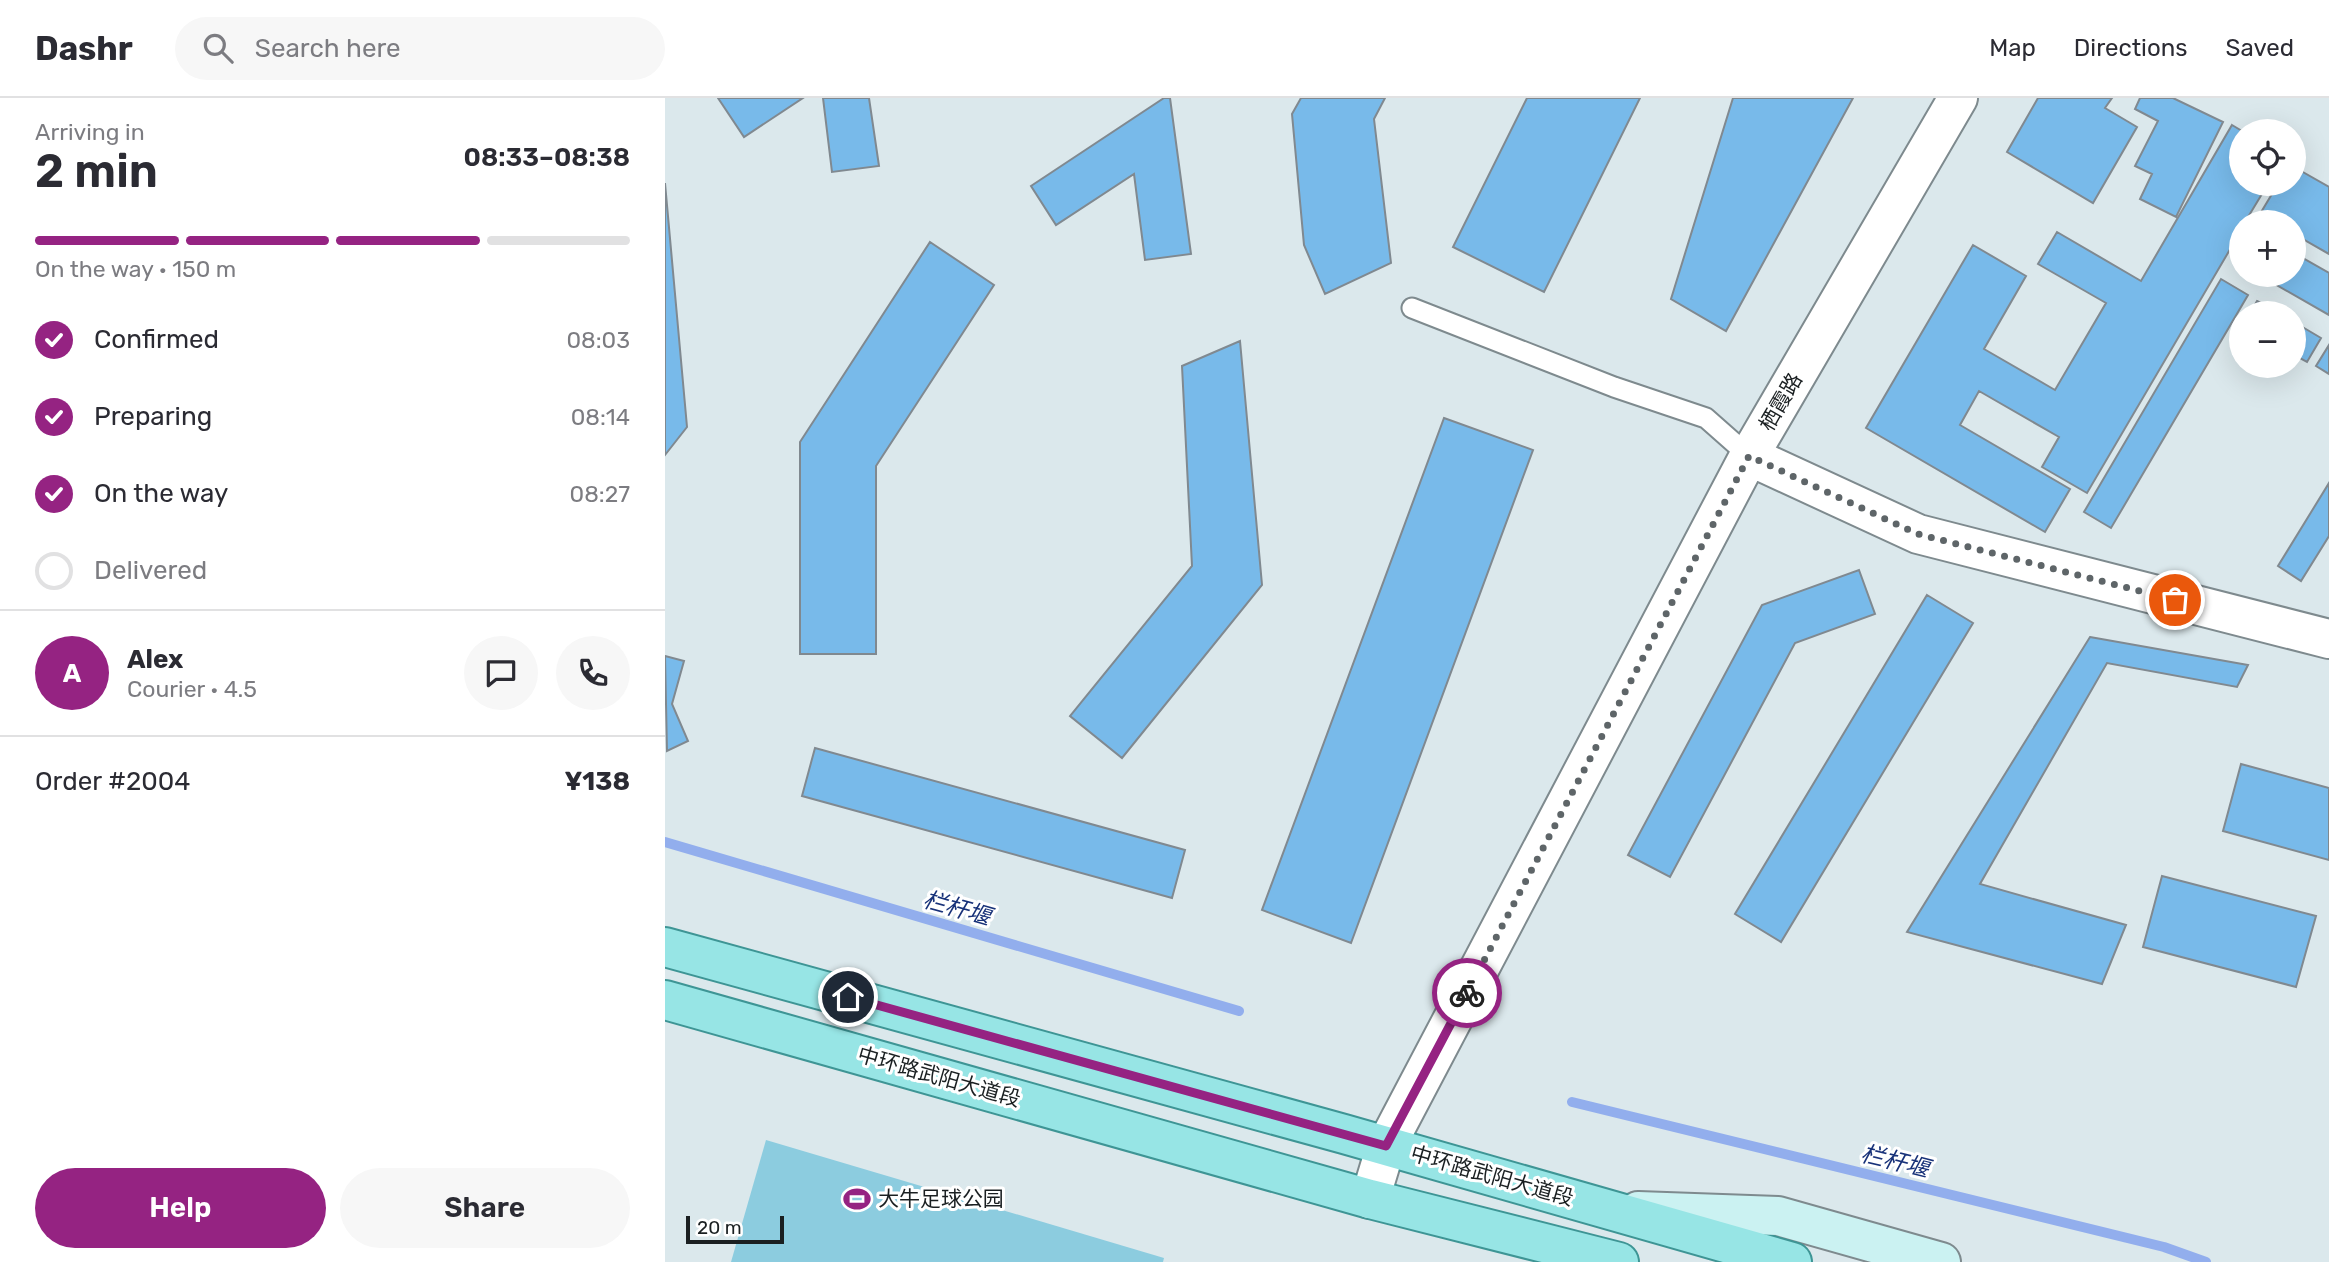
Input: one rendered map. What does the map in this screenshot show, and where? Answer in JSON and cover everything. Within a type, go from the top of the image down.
[{"type":"main road","name":"中环路武阳大道段","points":[[665,947],[1386,1146],[1792,1262]]},
{"type":"main road","name":"中环路武阳大道段","points":[[665,1000],[1370,1199],[1606,1260]]},
{"type":"main road","points":[[1615,1211],[1778,1216],[1941,1262]]},
{"type":"street","name":"栖霞路","points":[[1370,1199],[1386,1146],[1749,456],[1958,98]]},
{"type":"street","points":[[1749,456],[1918,534],[2329,639]]},
{"type":"lane","points":[[1412,308],[1614,387],[1706,418],[1749,456]]},
{"type":"shaded area","name":"大牛足球公园","points":[[766,1140],[1164,1258],[1163,1262],[731,1262]]},
{"type":"building","points":[[718,98],[803,98],[744,137]]},
{"type":"building","points":[[823,98],[869,98],[879,166],[832,172]]},
{"type":"building","points":[[1164,98],[1170,98],[1191,254],[1145,260],[1134,174],[1056,225],[1031,186]]},
{"type":"building","points":[[1301,98],[1385,98],[1374,119],[1391,263],[1325,294],[1304,245],[1292,114]]},
{"type":"building","points":[[1527,98],[1640,98],[1544,292],[1453,247]]},
{"type":"building","points":[[1733,98],[1853,98],[1726,331],[1671,299]]},
{"type":"building","points":[[2038,98],[2112,98],[2105,108],[2137,127],[2093,203],[2007,152]]},
{"type":"building","points":[[2140,98],[2173,98],[2223,122],[2176,217],[2140,199],[2152,174],[2135,166],[2158,121],[2135,109]]},
{"type":"building","points":[[2229,130],[2229,196],[2261,196],[2252,210],[2229,210],[2229,251],[2087,493],[2042,467],[2059,437],[1979,391],[1960,425],[2070,489],[2045,532],[1866,428],[1973,245],[2026,276],[1984,349],[2055,390],[2106,303],[2038,264],[2057,232],[2141,281]]},
{"type":"building","points":[[2306,174],[2329,187],[2329,254],[2306,241],[2306,210],[2262,210],[2271,196],[2306,196]]},
{"type":"building","points":[[665,183],[687,427],[665,455]]},
{"type":"building","points":[[930,242],[994,285],[876,466],[876,654],[800,654],[800,442]]},
{"type":"building","points":[[2306,260],[2329,273],[2329,315],[2280,287],[2306,287]]},
{"type":"building","points":[[2221,279],[2229,284],[2229,287],[2234,287],[2248,295],[2244,301],[2229,301],[2229,327],[2111,528],[2084,512]]},
{"type":"building","points":[[2306,329],[2321,338],[2306,361]]},
{"type":"building","points":[[1240,341],[1262,585],[1122,758],[1070,716],[1192,566],[1182,366]]},
{"type":"building","points":[[2329,345],[2329,374],[2316,366]]},
{"type":"building","points":[[1444,418],[1533,450],[1351,943],[1262,910]]},
{"type":"building","points":[[2329,483],[2329,536],[2301,581],[2278,566]]},
{"type":"building","points":[[1859,570],[1875,614],[1795,643],[1670,877],[1628,855],[1762,605]]},
{"type":"building","points":[[1927,595],[1973,623],[1781,942],[1735,914]]},
{"type":"building","points":[[2090,637],[2248,665],[2237,687],[2107,663],[1980,884],[2126,925],[2102,984],[1907,932]]},
{"type":"building","points":[[665,656],[684,661],[672,704],[688,741],[667,751]]},
{"type":"building","points":[[815,748],[1185,850],[1172,898],[802,796]]},
{"type":"building","points":[[2241,764],[2329,788],[2329,860],[2223,831]]},
{"type":"building","points":[[2162,876],[2316,916],[2296,987],[2143,947]]},
{"type":"waterway","name":"栏杆堰","points":[[665,842],[1239,1011]]},
{"type":"waterway","name":"栏杆堰","points":[[1572,1102],[2164,1247],[2206,1262]]},
{"type":"way so far","points":[[1467,993],[1749,456],[1918,534],[2175,600]]},
{"type":"place","name":"大牛足球公园","points":[[857,1199]]},
{"type":"route","points":[[848,997],[1386,1146],[1467,993]]}]
